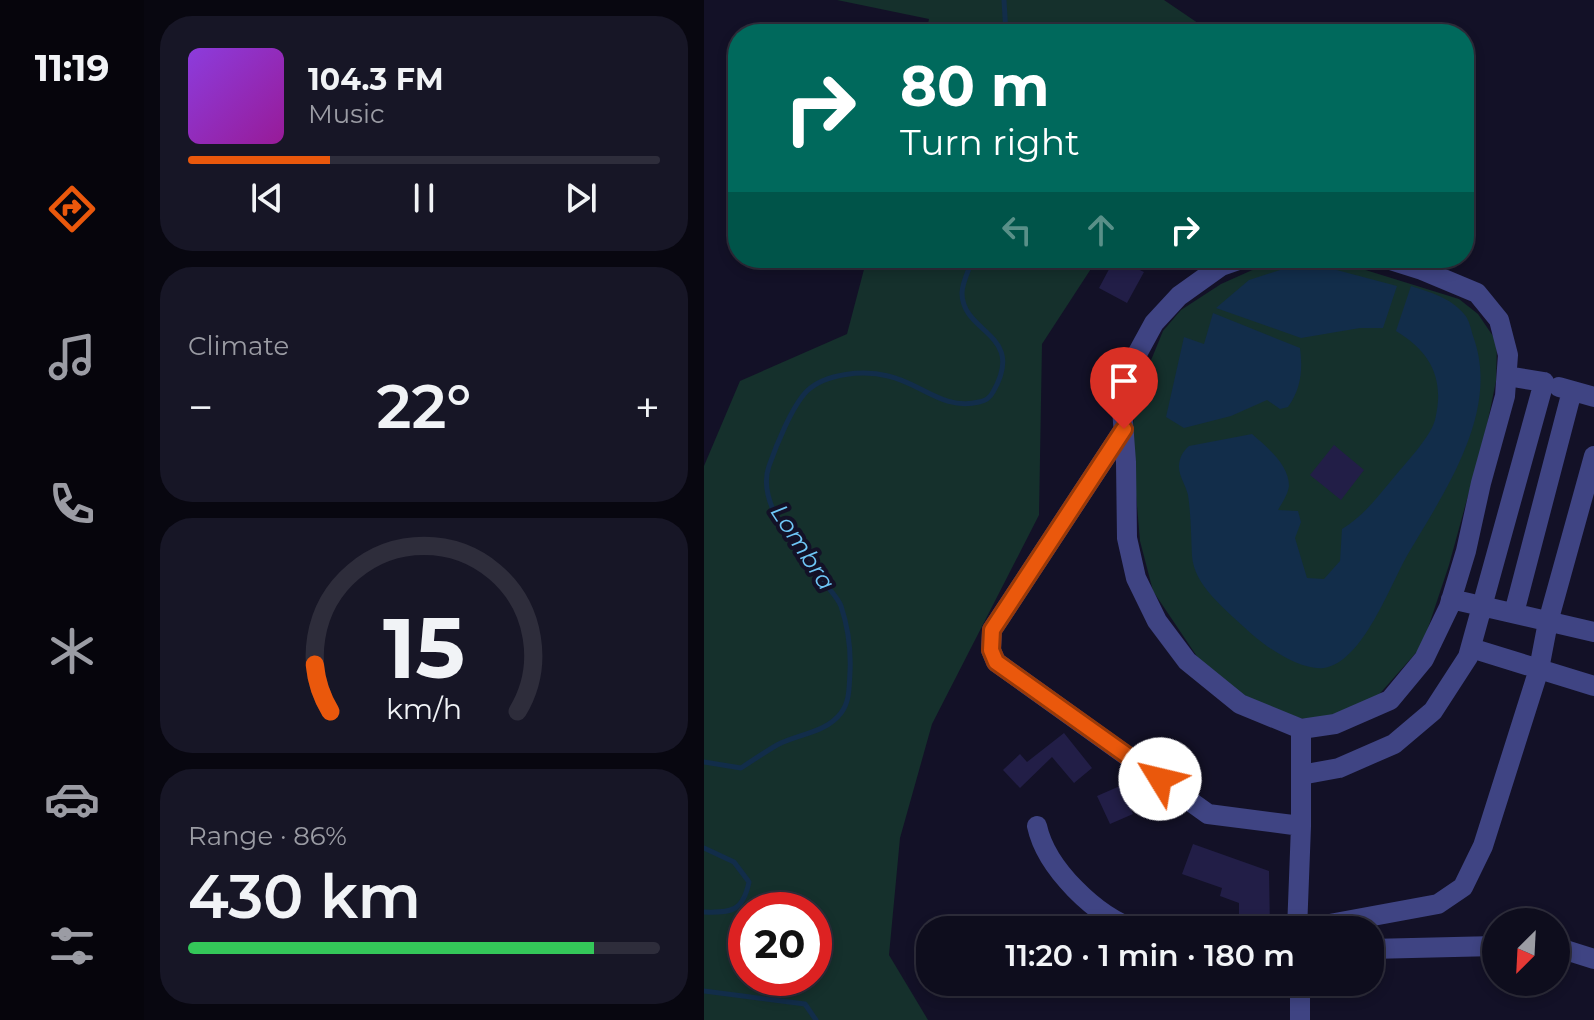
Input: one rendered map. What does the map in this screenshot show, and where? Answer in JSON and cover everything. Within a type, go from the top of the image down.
[{"type":"street","points":[[1218,268],[1179,296],[1154,323],[1136,356],[1121,395],[1127,538],[1136,578],[1157,621],[1187,661],[1240,704],[1301,729],[1335,724],[1390,700],[1424,659],[1451,599],[1466,551],[1505,396],[1508,355],[1499,320],[1477,293],[1416,268]]},
{"type":"street","points":[[1507,376],[1544,382],[1594,397]]},
{"type":"street","points":[[1301,775],[1339,768],[1394,744],[1433,711],[1468,657],[1544,382]]},
{"type":"street","points":[[1514,613],[1572,391]]},
{"type":"street","points":[[1124,429],[992,630],[991,650],[996,662],[1208,814],[1301,826]]},
{"type":"street","points":[[1301,729],[1297,930],[1438,904],[1463,887],[1483,846],[1539,669],[1548,622],[1594,456]]},
{"type":"street","points":[[1451,599],[1594,632]]},
{"type":"street","points":[[1471,648],[1594,686]]},
{"type":"street","points":[[1037,826],[1047,854],[1093,906],[1108,916]]},
{"type":"street","points":[[1384,949],[1482,946]]},
{"type":"street","points":[[1570,951],[1594,959]]},
{"type":"street","points":[[1300,996],[1300,1020]]},
{"type":"green space","points":[[837,0],[1164,0],[1199,24],[928,24],[929,19]]},
{"type":"green space","points":[[864,268],[1091,268],[1042,344],[1039,515],[932,724],[900,838],[889,955],[928,1020],[704,1020],[704,466],[740,381],[847,334]]},
{"type":"green space","points":[[1257,268],[1359,268],[1459,299],[1478,314],[1497,342],[1496,381],[1486,430],[1449,565],[1422,646],[1375,699],[1352,712],[1309,719],[1292,718],[1243,695],[1198,658],[1153,591],[1140,541],[1132,447],[1134,413],[1140,387],[1163,331],[1181,310],[1221,284]]},
{"type":"water","points":[[1329,268],[1397,286],[1383,328],[1360,328],[1301,338],[1216,308],[1249,280],[1283,269]]},
{"type":"water","points":[[1411,286],[1447,300],[1459,308],[1467,319],[1480,364],[1480,393],[1474,421],[1452,477],[1363,637],[1338,663],[1314,668],[1292,661],[1251,634],[1211,595],[1198,577],[1192,556],[1189,503],[1179,470],[1180,461],[1189,446],[1252,434],[1276,457],[1288,478],[1289,486],[1278,510],[1298,511],[1301,522],[1295,538],[1307,578],[1324,579],[1340,561],[1342,529],[1377,498],[1423,441],[1435,420],[1438,392],[1432,368],[1418,348],[1396,331]]},
{"type":"water","points":[[1213,313],[1300,348],[1300,379],[1288,407],[1280,409],[1267,400],[1231,416],[1184,428],[1166,417],[1184,337],[1204,344]]},
{"type":"building","points":[[1110,268],[1136,268],[1144,272],[1127,303],[1099,288]]},
{"type":"building","points":[[1334,445],[1364,470],[1341,500],[1310,475]]},
{"type":"building","points":[[1064,733],[1092,768],[1074,783],[1052,757],[1020,788],[1003,770],[1020,754],[1027,762]]},
{"type":"building","points":[[1120,786],[1133,814],[1110,824],[1097,796]]},
{"type":"building","points":[[1193,844],[1269,871],[1270,916],[1239,916],[1239,903],[1220,896],[1222,888],[1182,874]]},
{"type":"waterway","name":"Lombra","points":[[1004,0],[1005,24]]},
{"type":"waterway","name":"Lombra","points":[[704,762],[741,768],[785,741],[828,725],[844,708],[850,656],[841,606],[793,543],[774,512],[766,481],[769,466],[801,398],[824,380],[868,373],[900,379],[954,403],[979,402],[990,396],[1001,372],[1002,357],[998,346],[965,307],[962,289],[969,268]]},
{"type":"waterway","name":"Lombra","points":[[704,848],[734,862],[749,882],[743,899],[735,908],[704,912]]},
{"type":"waterway","name":"Lombra","points":[[704,991],[805,1004],[816,1020]]},
{"type":"route","points":[[1124,429],[992,630],[991,650],[996,662],[1160,779]]}]
